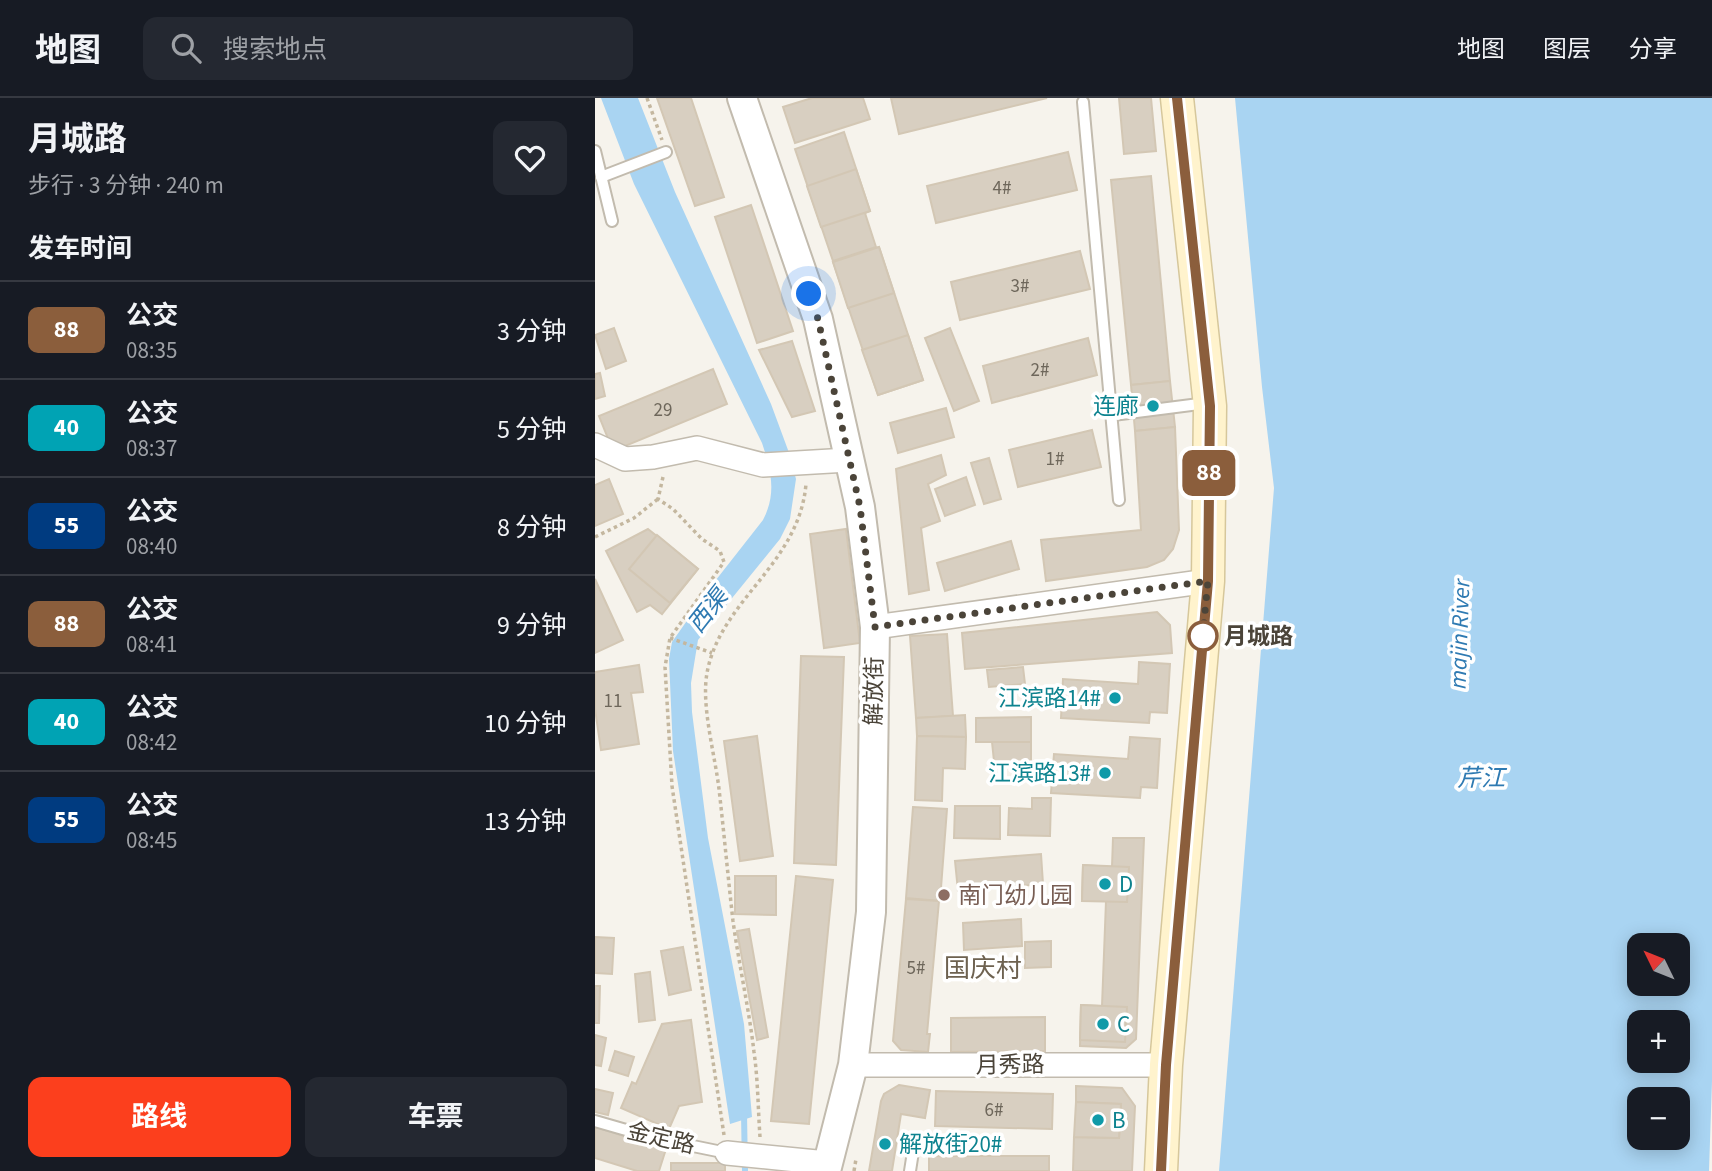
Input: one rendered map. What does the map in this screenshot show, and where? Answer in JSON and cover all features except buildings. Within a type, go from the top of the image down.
[{"type":"main road","points":[[1161,1171],[1166,1065],[1208,581],[1210,403],[1177,98]]},
{"type":"street","name":"解放街","points":[[742,98],[818,319],[860,507],[875,627],[871,912],[853,1065],[827,1167]]},
{"type":"street","points":[[595,445],[625,459],[697,448],[763,465],[848,460]]},
{"type":"street","points":[[875,627],[1208,581]]},
{"type":"street","name":"月秀路","points":[[853,1065],[1166,1065]]},
{"type":"street","points":[[727,1153],[827,1167]]},
{"type":"lane","points":[[1083,102],[1119,500]]},
{"type":"lane","points":[[595,151],[612,221]]},
{"type":"lane","points":[[601,177],[666,152]]},
{"type":"lane","points":[[1113,415],[1210,403]]},
{"type":"lane","name":"金定路","points":[[595,1121],[654,1138],[727,1153]]},
{"type":"lane","points":[[910,1171],[915,1139]]},
{"type":"path","points":[[647,98],[666,152]]},
{"type":"path","points":[[595,537],[634,518],[658,499],[668,454]]},
{"type":"path","points":[[762,1157],[754,1054],[734,923],[706,698],[707,674],[712,653],[727,625],[782,554],[798,524],[805,504],[808,463]]},
{"type":"path","points":[[658,499],[673,509],[702,539],[720,551],[724,562],[670,638],[665,667],[672,786],[727,1153]]},
{"type":"path","points":[[670,638],[712,653]]},
{"type":"water","points":[[601,98],[638,98],[675,192],[771,404],[796,479],[790,519],[780,539],[698,640],[691,683],[692,712],[708,838],[744,1024],[752,1117],[730,1124],[673,751],[669,659],[672,642],[763,520],[770,500],[770,472],[762,443],[634,184]]},
{"type":"water","name":"芹江","points":[[1235,98],[1712,98],[1712,1081],[1709,1171],[1219,1171],[1274,488]]},
{"type":"waterway","name":"西渠","points":[[744,1113],[745,1171]]},
{"type":"bus line","name":"88","points":[[1161,1171],[1166,1065],[1208,581],[1210,406],[1177,98]]},
{"type":"place","name":"连廊","points":[[1153,406]]},
{"type":"place","name":"月城路","points":[[1203,636]]},
{"type":"place","name":"江滨路14#","points":[[1115,698]]},
{"type":"place","name":"江滨路13#","points":[[1105,773]]},
{"type":"place","name":"D","points":[[1105,884]]},
{"type":"place","name":"南门幼儿园","points":[[944,895]]},
{"type":"place","name":"C","points":[[1103,1024]]},
{"type":"place","name":"B","points":[[1098,1120]]},
{"type":"place","name":"解放街20#","points":[[885,1144]]},
{"type":"district","name":"国庆村","points":[[983,968]]},
{"type":"route","points":[[809,294],[818,319],[860,507],[875,627],[1208,581],[1202,642],[1203,636]]},
{"type":"water label","name":"majin River","points":[[1460,634]]}]
